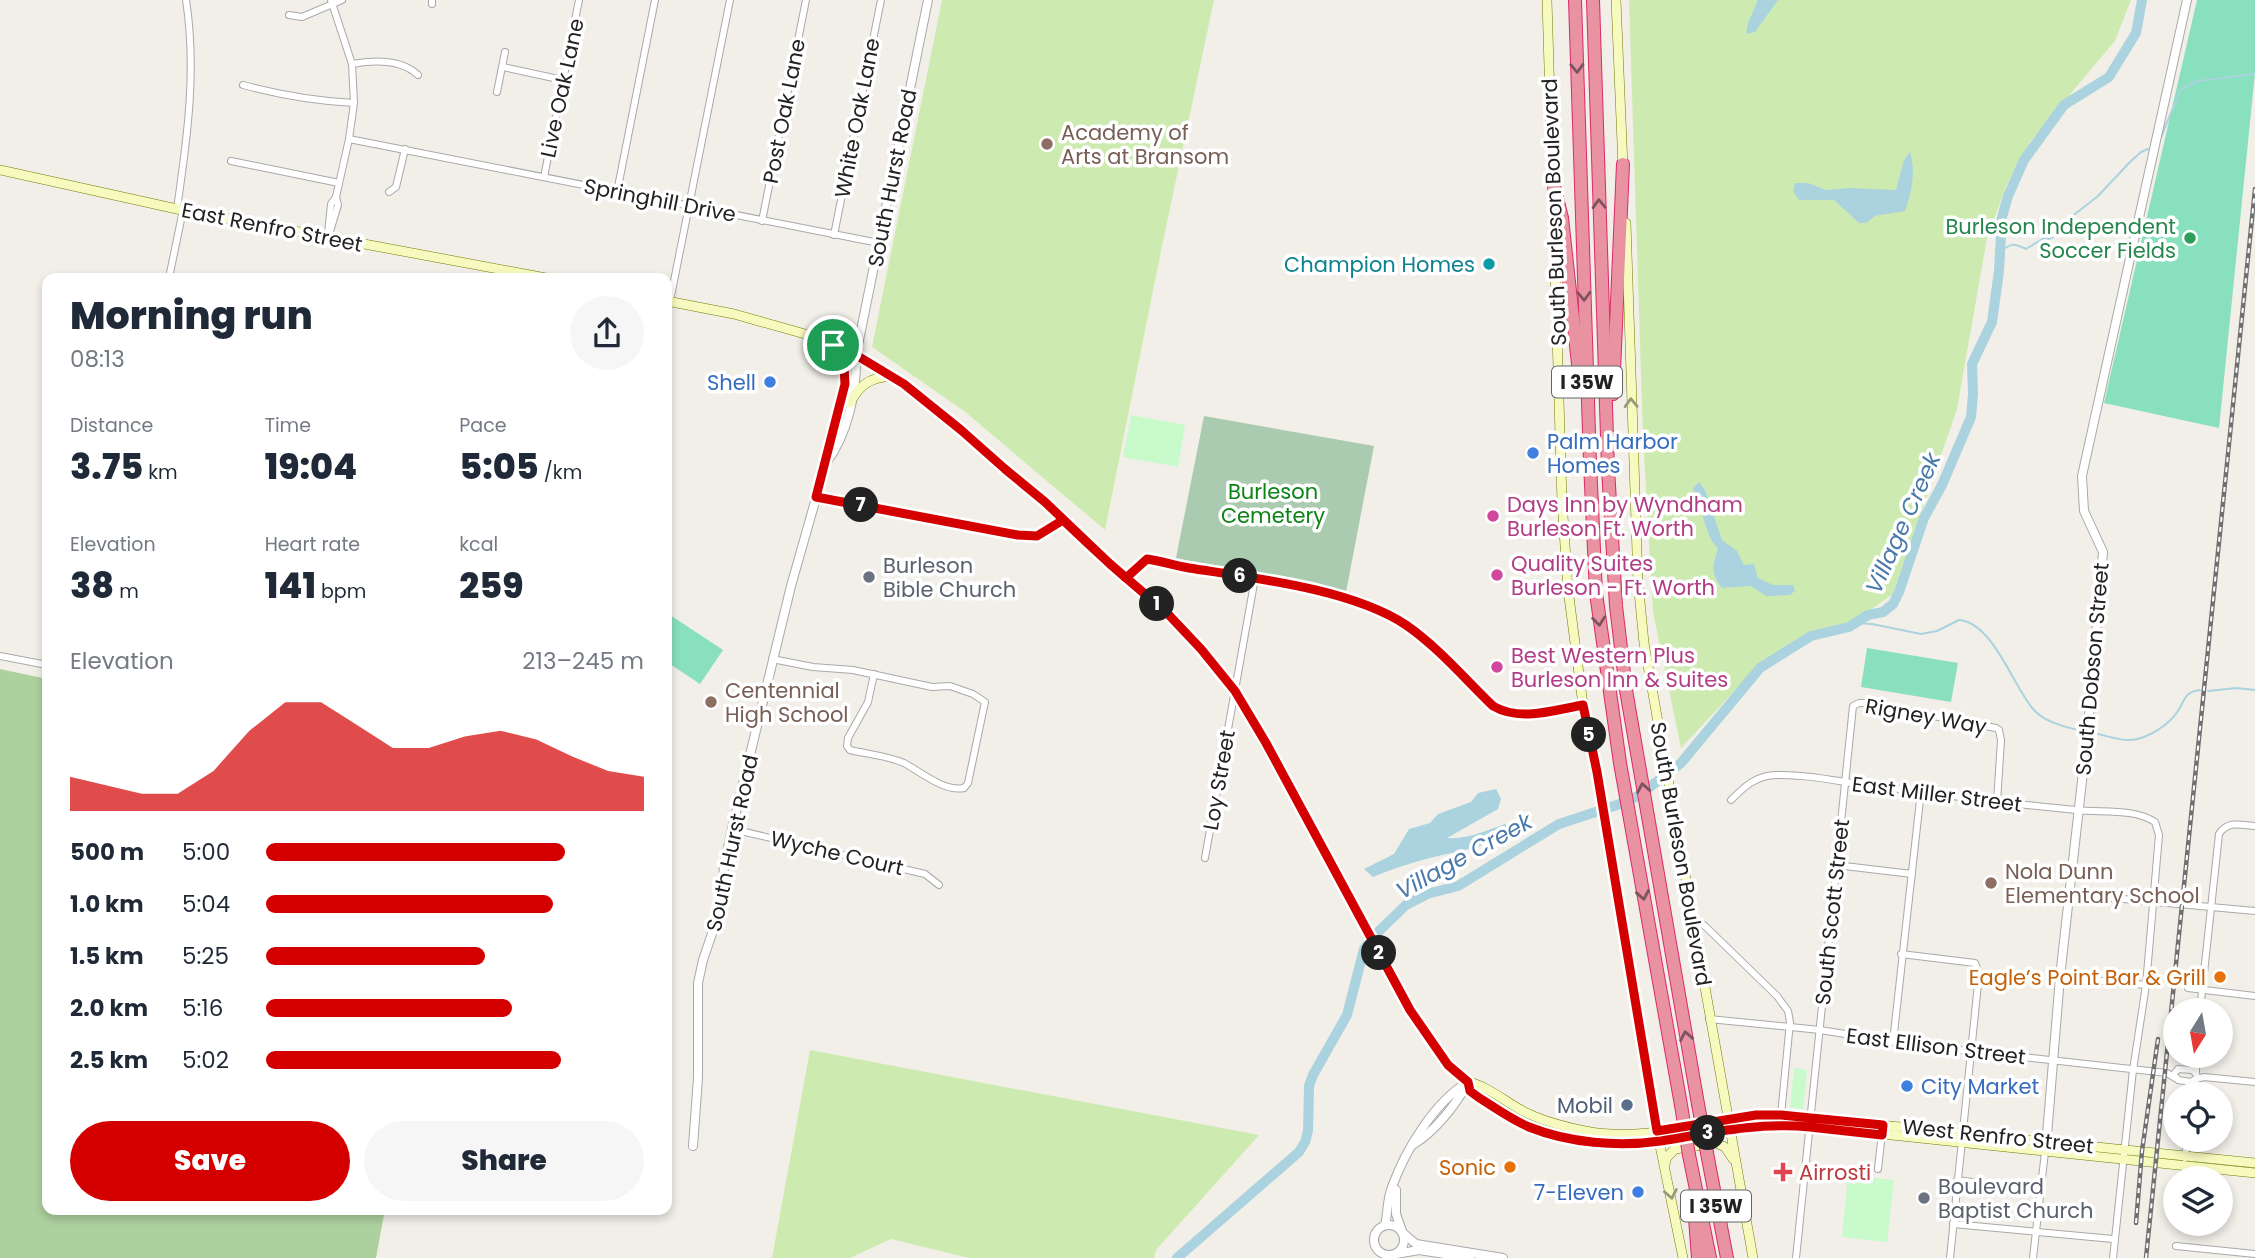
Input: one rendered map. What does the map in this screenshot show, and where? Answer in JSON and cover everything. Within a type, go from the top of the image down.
[{"type":"highway","name":"I 35W","points":[[1575,0],[1596,593],[1631,828],[1710,1258]]},
{"type":"highway","name":"I 35W","points":[[1592,0],[1608,468],[1616,606],[1626,690],[1727,1258]]},
{"type":"highway","points":[[1608,468],[1623,164]]},
{"type":"highway","points":[[1554,186],[1562,218],[1584,433],[1590,463]]},
{"type":"highway","points":[[1689,1155],[1698,1258]]},
{"type":"main road","name":"South Burleson Boulevard","points":[[1547,0],[1562,501],[1568,589],[1583,705],[1597,772],[1657,1131],[1684,1258]]},
{"type":"main road","name":"South Burleson Boulevard","points":[[1616,0],[1638,582],[1644,643],[1753,1258]]},
{"type":"main road","name":"East Renfro Street","points":[[0,170],[180,209],[519,273]]},
{"type":"main road","points":[[672,302],[773,324],[856,355],[891,376],[961,430],[1045,502],[1167,613],[1235,691],[1430,1041],[1448,1065],[1468,1082],[1479,1084],[1527,1113],[1595,1133],[1657,1131],[1756,1115],[1781,1115],[1811,1122],[1961,1143],[2046,1147],[2123,1160]]},
{"type":"main road","points":[[833,345],[844,367],[845,384]]},
{"type":"main road","points":[[850,403],[856,391],[865,383],[891,376]]},
{"type":"main road","points":[[1468,1082],[1470,1091],[1515,1120],[1546,1133],[1586,1141],[1659,1141],[1729,1130],[1811,1122]]},
{"type":"main road","points":[[1546,1133],[1547,1129],[1551,1128],[1589,1135],[1595,1133]]},
{"type":"main road","name":"West Renfro Street","points":[[1883,1130],[1962,1132],[2046,1147],[2125,1150],[2255,1173]]},
{"type":"main road","points":[[1664,1164],[1675,1149],[1716,1143],[1725,1147],[1735,1163]]},
{"type":"main road","name":"West Renfro Street","points":[[2123,1160],[2155,1163],[2255,1163]]},
{"type":"street","points":[[170,273],[191,111],[189,19],[186,0]]},
{"type":"street","points":[[289,15],[302,17],[342,0]]},
{"type":"street","name":"Live Oak Lane","points":[[544,177],[579,0]]},
{"type":"street","points":[[617,192],[655,0]]},
{"type":"street","points":[[672,284],[730,0]]},
{"type":"street","name":"Post Oak Lane","points":[[762,221],[806,0]]},
{"type":"street","name":"White Oak Lane","points":[[834,235],[881,0]]},
{"type":"street","name":"South Hurst Road","points":[[826,463],[834,453],[843,432],[850,403],[856,373],[856,355],[928,0]]},
{"type":"street","name":"South Dobson Street","points":[[2046,1147],[2060,977],[2103,552],[2084,511],[2082,476],[2187,0]]},
{"type":"street","points":[[328,237],[329,211],[331,202],[336,197],[354,103],[352,64],[332,2]]},
{"type":"street","points":[[497,92],[505,52]]},
{"type":"street","points":[[352,64],[368,61],[390,63],[410,67],[418,75]]},
{"type":"street","points":[[503,67],[563,80]]},
{"type":"street","points":[[243,85],[284,96],[354,103]]},
{"type":"street","name":"Springhill Drive","points":[[349,139],[879,243]]},
{"type":"street","points":[[389,192],[396,187],[405,149]]},
{"type":"street","points":[[231,161],[339,183]]},
{"type":"street","name":"South Hurst Road","points":[[693,1146],[698,1078],[698,983],[721,907],[724,866],[772,659],[826,463],[830,434],[839,415],[848,369],[856,355]]},
{"type":"street","points":[[816,497],[1018,535],[1037,536],[1063,520]]},
{"type":"street","points":[[1126,578],[1147,559],[1342,597],[1380,611],[1406,626],[1493,706],[1507,713],[1528,714],[1583,705]]},
{"type":"street","name":"Loy Street","points":[[1205,858],[1255,578]]},
{"type":"street","points":[[0,656],[42,664]]},
{"type":"street","points":[[772,659],[874,674],[932,687],[950,686],[973,694],[985,702],[968,783],[964,788],[957,790],[944,785],[902,762],[850,751],[847,746],[848,738],[868,702],[874,674]]},
{"type":"street","name":"Rigney Way","points":[[1853,705],[1859,703],[1880,706],[1998,730],[2001,740],[1997,802]]},
{"type":"street","name":"South Scott Street","points":[[1796,1258],[1853,705]]},
{"type":"street","name":"East Miller Street","points":[[1731,800],[1746,785],[1760,777],[1801,777],[1997,802],[2132,814],[2151,820],[2158,828],[2152,903]]},
{"type":"street","points":[[1893,1042],[1920,791]]},
{"type":"street","points":[[2202,998],[2219,834],[2228,825],[2236,823],[2255,826]]},
{"type":"street","name":"Wyche Court","points":[[732,829],[925,874],[939,885]]},
{"type":"street","points":[[1836,865],[1912,874]]},
{"type":"street","points":[[2068,894],[2255,911]]},
{"type":"street","points":[[2112,1258],[2133,1070],[2146,985],[2152,903]]},
{"type":"street","points":[[1691,916],[1706,926],[1777,996],[1788,1011],[1781,1115]]},
{"type":"street","points":[[1901,954],[1975,963],[1979,974],[1950,1258]]},
{"type":"street","points":[[2060,977],[2146,985]]},
{"type":"street","points":[[2188,988],[2255,996]]},
{"type":"street","name":"East Ellison Street","points":[[1709,1020],[1820,1030],[1969,1052],[2133,1070],[2176,1074],[2192,1070],[2197,1076],[2180,1081],[2176,1074]]},
{"type":"street","points":[[2195,1082],[2197,1068]]},
{"type":"street","points":[[2197,1076],[2255,1082]]},
{"type":"street","points":[[1385,1225],[1390,1190],[1419,1131],[1453,1091],[1468,1082]]},
{"type":"street","points":[[1878,1170],[1883,1130]]},
{"type":"street","points":[[2033,1258],[2046,1147]]},
{"type":"street","points":[[2185,1161],[2186,1152]]},
{"type":"street","points":[[1393,1255],[1404,1245],[1396,1214],[1396,1176]]},
{"type":"street","points":[[1957,1180],[2040,1191]]},
{"type":"street","points":[[1953,1224],[2113,1239]]},
{"type":"street","points":[[1469,1258],[1419,1250],[1383,1254],[1375,1247],[1374,1236],[1376,1231],[1385,1225],[1394,1225],[1416,1244],[1503,1258]]},
{"type":"street","points":[[2176,1246],[2255,1254]]},
{"type":"green space","name":"Academy of Arts at Bransom","points":[[942,0],[1214,0],[1105,530],[964,411],[872,347]]},
{"type":"green space","points":[[1629,0],[2131,0],[2115,41],[2030,142],[2007,184],[1987,238],[1957,409],[1893,594],[1847,626],[1812,633],[1759,665],[1681,748],[1653,612],[1643,437]]},
{"type":"green space","name":"Burleson Independent Soccer Fields","points":[[2197,0],[2255,0],[2255,73],[2219,428],[2104,403]]},
{"type":"green space","points":[[1131,415],[1185,425],[1178,467],[1123,457]]},
{"type":"green space","name":"Burleson Cemetery","points":[[1204,416],[1374,446],[1346,592],[1176,558]]},
{"type":"green space","points":[[672,616],[723,650],[700,684],[672,665]]},
{"type":"green space","points":[[1867,648],[1958,663],[1951,702],[1861,687]]},
{"type":"green space","points":[[0,669],[42,678],[42,1215],[384,1215],[376,1258],[0,1258]]},
{"type":"green space","points":[[810,1050],[1259,1135],[1156,1250],[1154,1258],[969,1258],[891,1239],[850,1258],[772,1258]]},
{"type":"green space","points":[[1794,1068],[1807,1070],[1803,1109],[1790,1107]]},
{"type":"green space","points":[[1848,1175],[1894,1180],[1887,1242],[1842,1237]]},
{"type":"water","points":[[1758,0],[1778,0],[1755,32],[1746,34],[1748,23]]},
{"type":"water","points":[[1910,152],[1912,182],[1905,211],[1875,216],[1866,223],[1859,223],[1834,200],[1799,200],[1793,191],[1795,183],[1808,183],[1826,190],[1896,190],[1904,160]]},
{"type":"water","points":[[1699,482],[1705,490],[1722,540],[1737,551],[1744,565],[1754,564],[1758,578],[1773,585],[1793,585],[1795,591],[1790,595],[1766,596],[1751,586],[1722,588],[1713,569],[1718,549],[1710,538],[1693,488]]},
{"type":"water","points":[[1496,789],[1501,799],[1498,809],[1447,838],[1469,836],[1505,824],[1511,829],[1493,841],[1415,862],[1373,877],[1364,869],[1394,854],[1409,829],[1430,823],[1438,814],[1471,802],[1478,793]]},
{"type":"waterway","name":"Village Creek","points":[[1177,1258],[1299,1152],[1308,1131],[1309,1086],[1347,1015],[1364,949],[1406,905],[1427,894],[1458,886],[1559,824],[1638,796],[1681,763],[1760,668],[1811,636],[1849,627],[1868,615],[1883,612],[1893,604],[1924,518],[1942,485],[1971,417],[1972,364],[1992,322],[1999,271],[2002,217],[2008,196],[2024,160],[2064,105],[2109,77],[2136,33],[2142,0]]},
{"type":"waterway","points":[[2161,137],[2181,89],[2198,81],[2255,74]]},
{"type":"waterway","points":[[2000,252],[2012,245],[2026,249],[2044,238],[2053,237],[2130,162],[2148,149]]},
{"type":"waterway","points":[[1856,623],[1921,634],[1937,631],[1959,620],[1971,624],[1983,632],[1993,644],[2026,700],[2038,714],[2049,721],[2078,730]]},
{"type":"waterway","points":[[2208,691],[2237,688],[2255,690]]},
{"type":"waterway","points":[[2098,734],[2127,740],[2144,737],[2169,721],[2188,695],[2200,690]]},
{"type":"railway","points":[[2146,1258],[2255,189]]},
{"type":"railway","points":[[2136,1223],[2142,1151],[2158,1039]]},
{"type":"place","name":"Academy of Arts at Bransom","points":[[1047,144]]},
{"type":"place","name":"Burleson Independent Soccer Fields","points":[[2190,238]]},
{"type":"place","name":"Champion Homes","points":[[1489,264]]},
{"type":"place","name":"Shell","points":[[770,382]]},
{"type":"place","name":"Palm Harbor Homes","points":[[1533,453]]},
{"type":"place","name":"Days Inn by Wyndham Burleson Ft. Worth","points":[[1493,516]]},
{"type":"place","name":"Quality Suites Burleson - Ft. Worth","points":[[1497,575]]},
{"type":"place","name":"Burleson Bible Church","points":[[869,577]]},
{"type":"place","name":"Best Western Plus Burleson Inn & Suites","points":[[1497,667]]},
{"type":"place","name":"Centennial High School","points":[[711,702]]},
{"type":"place","name":"Nola Dunn Elementary School","points":[[1991,883]]},
{"type":"place","name":"Eagle’s Point Bar & Grill","points":[[2220,977]]},
{"type":"place","name":"City Market","points":[[1907,1086]]},
{"type":"place","name":"Mobil","points":[[1627,1105]]},
{"type":"place","name":"Sonic","points":[[1510,1167]]},
{"type":"place","name":"Airrosti","points":[[1783,1172]]},
{"type":"place","name":"7-Eleven","points":[[1638,1192]]},
{"type":"place","name":"Boulevard Baptist Church","points":[[1924,1198]]},
{"type":"route","points":[[833,345],[844,367],[845,384],[839,415],[830,434],[826,463],[816,497],[1018,535],[1037,536],[1063,520],[1126,578],[1147,559],[1342,597],[1380,611],[1406,626],[1493,706],[1507,713],[1528,714],[1583,705],[1597,772],[1657,1131],[1756,1115],[1781,1115],[1811,1118],[1810,1127],[1882,1135],[1883,1125],[1811,1118],[1810,1127],[1775,1125],[1636,1143],[1586,1141],[1560,1137],[1527,1126],[1470,1091],[1468,1082],[1448,1065],[1410,1010],[1266,743],[1235,691],[1201,649],[1167,613],[1126,578],[1110,564],[1063,520],[1045,502],[961,430],[904,384],[878,367],[833,345]]}]
